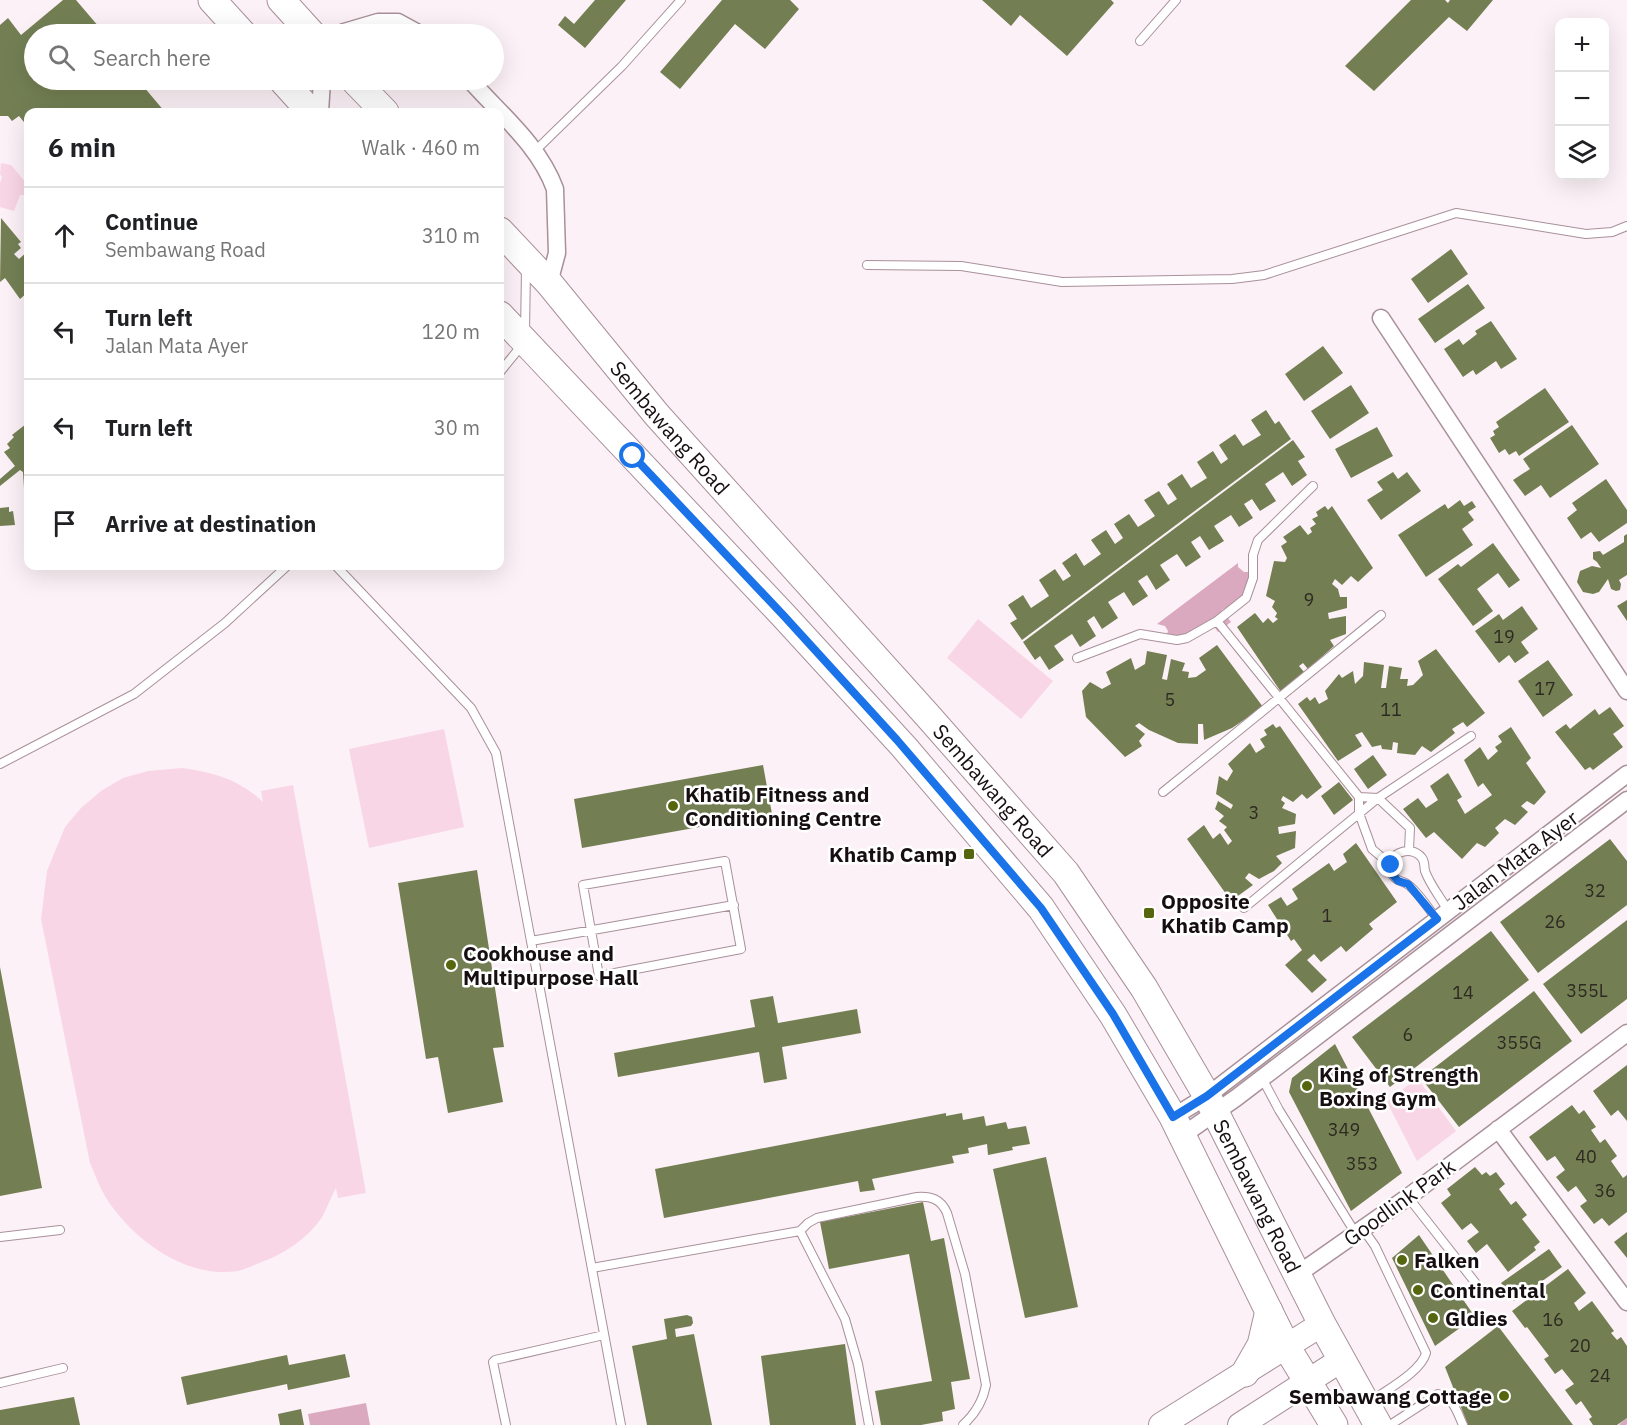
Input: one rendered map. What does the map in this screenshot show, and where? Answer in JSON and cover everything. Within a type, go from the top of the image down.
[{"type":"main road","points":[[212,0],[234,24]]},
{"type":"main road","points":[[281,0],[303,24]]},
{"type":"main road","points":[[291,90],[308,108]]},
{"type":"main road","points":[[364,90],[381,108]]},
{"type":"main road","name":"Sembawang Road","points":[[504,235],[549,283],[657,415],[1066,873],[1144,988],[1212,1104],[1341,1360],[1373,1414]]},
{"type":"main road","name":"Sembawang Road","points":[[504,319],[784,616],[897,740],[1041,908],[1113,1014],[1178,1126],[1286,1346],[1334,1425]]},
{"type":"main road","points":[[1245,1373],[1261,1345],[1269,1311]]},
{"type":"main road","points":[[1161,1425],[1322,1323]]},
{"type":"main road","points":[[1240,1425],[1341,1360]]},
{"type":"street","points":[[371,24],[398,22],[402,24]]},
{"type":"street","points":[[320,108],[321,90]]},
{"type":"street","points":[[479,90],[496,108]]},
{"type":"street","points":[[504,117],[536,151],[555,189],[556,253],[549,283]]},
{"type":"street","points":[[1381,318],[1627,691]]},
{"type":"street","name":"Jalan Mata Ayer","points":[[1212,1104],[1252,1062],[1627,774]]},
{"type":"street","name":"Jalan Mata Ayer","points":[[1178,1126],[1212,1104],[1262,1078],[1627,800]]},
{"type":"street","name":"Goodlink Park","points":[[1298,1275],[1408,1197],[1627,1033]]},
{"type":"street","points":[[1252,1062],[1262,1078]]},
{"type":"street","points":[[1498,1129],[1627,1302]]},
{"type":"lane","points":[[536,151],[622,66],[681,0]]},
{"type":"lane","points":[[1140,40],[1176,0]]},
{"type":"lane","points":[[867,266],[961,266],[1062,282],[1232,279],[1264,275],[1456,213],[1586,234],[1612,232],[1627,226]]},
{"type":"lane","points":[[504,367],[525,341],[527,259]]},
{"type":"lane","points":[[1077,658],[1140,634],[1177,640],[1187,638],[1217,621],[1246,598],[1253,578],[1253,555],[1258,540],[1313,486]]},
{"type":"lane","points":[[0,764],[134,694],[225,623],[283,570]]},
{"type":"lane","points":[[340,570],[471,708],[496,753],[621,1425]]},
{"type":"lane","points":[[1163,792],[1381,615]]},
{"type":"lane","points":[[1217,621],[1359,796],[1359,813],[1372,849],[1391,865]]},
{"type":"lane","points":[[1244,908],[1378,798],[1471,736]]},
{"type":"lane","points":[[1359,796],[1378,798],[1410,828],[1409,850]]},
{"type":"lane","points":[[1409,850],[1416,852],[1423,859],[1443,915],[1408,884],[1398,881],[1392,874],[1391,865],[1395,855],[1409,850]]},
{"type":"lane","points":[[725,861],[734,905],[741,949],[599,976],[583,885],[725,861]]},
{"type":"lane","points":[[531,941],[734,905]]},
{"type":"lane","points":[[1262,1078],[1279,1110],[1360,1232],[1375,1246],[1426,1353],[1425,1359],[1373,1414]]},
{"type":"lane","points":[[592,1268],[800,1231],[817,1218],[929,1196],[944,1206],[964,1274],[986,1385],[979,1405],[963,1425]]},
{"type":"lane","points":[[1408,1197],[1485,1295]]},
{"type":"lane","points":[[0,1237],[60,1230]]},
{"type":"lane","points":[[800,1231],[845,1319],[858,1364],[869,1425]]},
{"type":"lane","points":[[506,1425],[493,1362],[495,1360],[604,1335]]},
{"type":"lane","points":[[0,1383],[63,1368]]},
{"type":"lane","points":[[1390,1425],[1438,1394],[1446,1396],[1452,1402],[1463,1425]]},
{"type":"shaded area","points":[[1,163],[11,165],[24,180],[24,195],[20,195],[14,211],[0,207],[2,177]]},
{"type":"shaded area","points":[[1238,563],[1238,567],[1244,572],[1251,572],[1244,596],[1235,604],[1222,610],[1231,622],[1218,632],[1209,620],[1196,637],[1166,637],[1168,631],[1165,626],[1157,624]]},
{"type":"shaded area","points":[[978,619],[1053,681],[1021,719],[947,658]]},
{"type":"shaded area","points":[[444,729],[464,827],[369,848],[349,749]]},
{"type":"shaded area","points":[[182,768],[226,778],[245,788],[263,802],[261,791],[293,785],[366,1193],[338,1198],[336,1188],[322,1217],[304,1238],[281,1254],[238,1271],[219,1272],[201,1269],[183,1264],[166,1255],[135,1232],[121,1218],[104,1194],[90,1163],[41,919],[47,871],[65,827],[81,808],[101,791],[123,778],[148,771]]},
{"type":"shaded area","points":[[1417,1078],[1456,1131],[1417,1161],[1387,1102]]},
{"type":"shaded area","points":[[366,1403],[370,1425],[310,1425],[308,1414]]},
{"type":"building","points":[[63,0],[76,0],[96,24],[34,24]]},
{"type":"building","points":[[595,0],[626,0],[585,48],[558,25],[565,16],[574,24]]},
{"type":"building","points":[[722,0],[790,0],[799,9],[765,49],[735,24],[680,89],[660,72]]},
{"type":"building","points":[[982,0],[1111,0],[1114,3],[1067,56],[1020,15],[1011,26]]},
{"type":"building","points":[[1411,0],[1445,0],[1448,3],[1450,0],[1493,0],[1467,31],[1449,17],[1374,91],[1345,66]]},
{"type":"building","points":[[8,18],[21,35],[24,32],[24,90],[146,90],[162,108],[24,108],[24,122],[19,116],[12,121],[8,116],[0,116],[0,25]]},
{"type":"building","points":[[1,218],[21,242],[18,244],[21,248],[14,254],[19,259],[24,255],[24,296],[20,299],[5,278],[0,282]]},
{"type":"building","points":[[1451,249],[1468,274],[1428,303],[1411,279]]},
{"type":"building","points":[[1468,284],[1485,308],[1435,343],[1418,319]]},
{"type":"building","points":[[1491,321],[1517,359],[1501,369],[1496,361],[1476,375],[1473,370],[1463,377],[1444,349],[1459,339],[1463,345],[1477,334],[1475,331]]},
{"type":"building","points":[[1323,346],[1343,373],[1304,401],[1285,374]]},
{"type":"building","points":[[1351,385],[1369,413],[1330,439],[1311,411]]},
{"type":"building","points":[[1545,388],[1569,422],[1519,456],[1516,451],[1509,455],[1505,449],[1499,453],[1490,438],[1495,435],[1493,431],[1499,427],[1496,422]]},
{"type":"building","points":[[1266,410],[1275,424],[1279,421],[1291,439],[1022,640],[1010,623],[1017,619],[1008,605],[1023,595],[1031,608],[1049,596],[1039,580],[1055,569],[1063,581],[1071,576],[1062,563],[1076,553],[1084,566],[1101,554],[1091,540],[1106,530],[1115,544],[1123,538],[1114,524],[1129,514],[1138,527],[1155,516],[1144,500],[1159,491],[1168,505],[1177,499],[1167,484],[1182,474],[1191,488],[1207,478],[1197,462],[1213,451],[1221,464],[1228,459],[1219,445],[1235,434],[1243,446],[1261,435],[1251,420]]},
{"type":"building","points":[[1572,425],[1599,464],[1550,498],[1541,485],[1525,496],[1513,480],[1530,469],[1523,459]]},
{"type":"building","points":[[24,426],[24,488],[23,472],[20,470],[0,486],[0,479],[15,466],[4,452],[10,448],[7,444],[14,437],[12,435]]},
{"type":"building","points":[[1377,427],[1393,456],[1351,478],[1335,449]]},
{"type":"building","points":[[1293,440],[1305,457],[1298,461],[1307,475],[1292,486],[1283,472],[1265,484],[1276,501],[1260,511],[1252,499],[1244,504],[1253,518],[1239,527],[1231,515],[1214,526],[1224,541],[1209,550],[1200,536],[1191,542],[1201,557],[1186,567],[1177,554],[1160,565],[1170,580],[1156,590],[1147,575],[1138,581],[1148,596],[1133,606],[1124,592],[1108,602],[1118,618],[1102,629],[1094,616],[1087,621],[1096,636],[1080,647],[1072,634],[1054,646],[1064,660],[1049,670],[1040,656],[1035,660],[1023,642]]},
{"type":"building","points":[[1393,472],[1398,479],[1407,472],[1421,491],[1381,520],[1367,500],[1383,490],[1377,482]]},
{"type":"building","points":[[1606,479],[1627,510],[1627,523],[1599,542],[1591,532],[1581,539],[1567,518],[1577,510],[1572,503]]},
{"type":"building","points":[[1460,500],[1464,506],[1472,501],[1476,507],[1468,512],[1474,520],[1462,529],[1473,545],[1426,577],[1398,535],[1445,504],[1448,509]]},
{"type":"building","points":[[1325,506],[1328,510],[1332,506],[1373,568],[1358,582],[1351,576],[1342,585],[1335,579],[1332,584],[1338,589],[1340,597],[1347,597],[1347,608],[1328,613],[1329,619],[1346,616],[1346,634],[1330,640],[1334,646],[1308,669],[1303,663],[1299,666],[1304,672],[1281,692],[1237,627],[1255,613],[1263,623],[1268,618],[1273,623],[1278,619],[1272,607],[1275,601],[1266,596],[1274,561],[1285,562],[1287,558],[1281,546],[1287,542],[1283,537],[1300,525],[1308,535],[1312,532],[1310,528],[1316,524],[1312,519],[1318,516],[1316,512]]},
{"type":"building","points":[[9,507],[9,512],[13,511],[15,525],[0,526],[0,508]]},
{"type":"building","points":[[1627,534],[1627,575],[1619,580],[1620,590],[1611,589],[1608,579],[1599,592],[1593,594],[1583,592],[1577,582],[1580,571],[1592,566],[1601,568],[1593,559],[1593,552],[1600,551],[1603,555],[1624,542],[1624,536]]},
{"type":"building","points":[[1493,543],[1520,580],[1509,588],[1498,573],[1477,589],[1493,611],[1473,626],[1438,579],[1458,564],[1461,567]]},
{"type":"building","points":[[1627,600],[1627,621],[1617,606]]},
{"type":"building","points":[[1522,606],[1538,629],[1521,642],[1529,653],[1515,663],[1509,655],[1499,663],[1475,631],[1499,614],[1503,620]]},
{"type":"building","points":[[1217,645],[1263,707],[1232,728],[1204,740],[1203,724],[1198,724],[1198,744],[1178,743],[1139,723],[1135,726],[1145,734],[1139,741],[1142,746],[1125,757],[1086,717],[1082,691],[1090,682],[1102,689],[1111,684],[1106,672],[1131,658],[1135,670],[1145,664],[1147,651],[1167,655],[1162,679],[1167,680],[1171,659],[1185,663],[1182,671],[1189,672],[1188,678],[1196,677],[1206,670],[1199,658]]},
{"type":"building","points":[[1436,649],[1485,713],[1467,727],[1463,722],[1452,729],[1455,733],[1431,752],[1422,746],[1415,755],[1397,753],[1398,743],[1393,742],[1392,750],[1382,749],[1381,745],[1372,747],[1362,732],[1355,735],[1362,746],[1338,761],[1298,704],[1307,697],[1310,701],[1315,697],[1319,704],[1328,699],[1325,691],[1339,674],[1342,678],[1353,671],[1355,684],[1363,676],[1364,662],[1384,665],[1381,688],[1386,688],[1389,666],[1402,668],[1400,679],[1408,679],[1407,686],[1413,685],[1423,675],[1418,661]]},
{"type":"building","points":[[1548,660],[1573,695],[1543,717],[1518,681]]},
{"type":"building","points":[[1610,707],[1624,726],[1613,734],[1623,747],[1593,770],[1590,767],[1585,770],[1555,732],[1566,724],[1570,729],[1595,709],[1599,715]]},
{"type":"building","points":[[1273,724],[1276,728],[1280,726],[1322,787],[1307,799],[1302,794],[1293,802],[1283,796],[1281,800],[1285,803],[1282,808],[1296,814],[1295,824],[1278,827],[1279,834],[1296,831],[1295,848],[1276,856],[1282,863],[1274,871],[1259,879],[1249,873],[1245,878],[1253,885],[1231,901],[1187,839],[1204,825],[1213,839],[1220,833],[1228,845],[1232,841],[1224,830],[1227,827],[1219,821],[1224,816],[1215,809],[1218,801],[1231,809],[1233,805],[1216,794],[1219,776],[1227,781],[1233,771],[1228,764],[1250,743],[1256,753],[1265,747],[1260,739],[1267,735],[1264,730]]},
{"type":"building","points":[[1511,727],[1531,758],[1526,763],[1546,792],[1534,805],[1527,801],[1521,806],[1528,812],[1515,825],[1505,819],[1495,828],[1499,833],[1485,847],[1477,843],[1462,859],[1434,832],[1426,838],[1403,809],[1418,798],[1426,808],[1438,800],[1430,786],[1448,773],[1462,797],[1457,800],[1465,814],[1492,795],[1483,783],[1478,787],[1464,760],[1480,747],[1488,760],[1498,751],[1495,747],[1502,742],[1498,736]]},
{"type":"building","points":[[1373,755],[1387,775],[1368,789],[1354,769]]},
{"type":"building","name":"Khatib Fitness and Conditioning Centre","points":[[763,765],[772,814],[582,848],[574,799]]},
{"type":"building","points":[[1339,782],[1353,800],[1334,815],[1321,796]]},
{"type":"building","points":[[1610,839],[1627,861],[1627,905],[1538,973],[1500,922]]},
{"type":"building","points":[[1356,843],[1397,902],[1369,924],[1373,929],[1346,952],[1341,946],[1321,962],[1314,954],[1307,960],[1327,980],[1312,993],[1285,965],[1302,950],[1294,939],[1291,941],[1268,905],[1281,897],[1287,906],[1298,899],[1292,889],[1329,863],[1334,871],[1347,862],[1343,854]]},
{"type":"building","name":"Cookhouse and Multipurpose Hall","points":[[477,870],[504,1047],[493,1048],[503,1102],[448,1113],[438,1057],[426,1059],[398,883]]},
{"type":"building","points":[[1627,920],[1627,999],[1581,1034],[1543,984]]},
{"type":"building","points":[[1491,931],[1529,980],[1390,1087],[1352,1037]]},
{"type":"building","points":[[0,967],[42,1188],[0,1196]]},
{"type":"building","points":[[1534,991],[1572,1041],[1459,1127],[1421,1078]]},
{"type":"building","points":[[773,996],[778,1023],[857,1009],[861,1033],[782,1047],[787,1079],[764,1083],[759,1052],[618,1077],[614,1053],[755,1027],[750,1000]]},
{"type":"building","points":[[1335,1044],[1402,1173],[1351,1211],[1289,1092],[1292,1078]]},
{"type":"building","points":[[1627,1065],[1627,1121],[1618,1110],[1611,1116],[1593,1091]]},
{"type":"building","points":[[1572,1105],[1579,1114],[1584,1110],[1596,1127],[1591,1130],[1600,1143],[1605,1139],[1617,1156],[1611,1161],[1623,1178],[1627,1175],[1627,1212],[1609,1226],[1602,1218],[1594,1224],[1580,1206],[1587,1201],[1576,1186],[1568,1192],[1556,1177],[1565,1170],[1555,1156],[1547,1161],[1529,1137]]},
{"type":"building","points":[[946,1113],[946,1116],[962,1113],[963,1120],[984,1116],[986,1126],[1006,1122],[1008,1129],[1026,1126],[1030,1144],[988,1155],[987,1144],[968,1148],[969,1153],[952,1156],[954,1163],[872,1179],[875,1190],[860,1192],[858,1181],[664,1218],[655,1169]]},
{"type":"building","points":[[1046,1157],[1078,1307],[1025,1318],[993,1169]]},
{"type":"building","points":[[1475,1167],[1482,1175],[1486,1172],[1490,1176],[1496,1172],[1505,1184],[1499,1189],[1511,1205],[1516,1201],[1527,1215],[1522,1219],[1540,1242],[1534,1247],[1536,1250],[1508,1272],[1487,1244],[1476,1253],[1467,1241],[1479,1232],[1471,1223],[1462,1230],[1441,1203],[1451,1195],[1447,1189]]},
{"type":"building","points":[[923,1202],[931,1241],[944,1238],[970,1379],[951,1382],[955,1409],[942,1412],[943,1421],[921,1425],[881,1425],[875,1391],[932,1381],[909,1254],[829,1269],[820,1222]]},
{"type":"building","points":[[1627,1232],[1627,1258],[1614,1242]]},
{"type":"building","points":[[1419,1235],[1475,1317],[1435,1346],[1392,1258]]},
{"type":"building","points":[[1549,1249],[1562,1267],[1514,1301],[1501,1283]]},
{"type":"building","points":[[1568,1269],[1586,1293],[1574,1303],[1579,1311],[1592,1301],[1614,1331],[1611,1333],[1617,1340],[1621,1337],[1627,1346],[1627,1418],[1617,1425],[1593,1425],[1589,1419],[1592,1417],[1581,1401],[1576,1405],[1565,1390],[1574,1384],[1562,1369],[1555,1374],[1544,1359],[1549,1356],[1512,1311]]},
{"type":"building","points":[[687,1315],[692,1317],[693,1323],[691,1326],[675,1329],[676,1337],[694,1334],[712,1425],[647,1425],[632,1346],[667,1339],[664,1319]]},
{"type":"building","name":"Sembawang Cottage","points":[[1498,1326],[1573,1425],[1468,1425],[1445,1367]]},
{"type":"building","points":[[845,1344],[856,1425],[770,1425],[761,1356]]},
{"type":"building","points":[[345,1354],[350,1377],[288,1390],[287,1384],[187,1405],[181,1377],[287,1355],[289,1365]]},
{"type":"building","points":[[74,1397],[80,1425],[0,1425],[0,1410]]},
{"type":"building","points":[[301,1409],[304,1425],[280,1425],[278,1414]]},
{"type":"waterway","points":[[1622,1425],[1627,1421]]},
{"type":"place","name":"Khatib Fitness and Conditioning Centre","points":[[673,806]]},
{"type":"place","name":"Khatib Camp","points":[[969,854]]},
{"type":"place","name":"Opposite Khatib Camp","points":[[1149,913]]},
{"type":"place","name":"Cookhouse and Multipurpose Hall","points":[[451,965]]},
{"type":"place","name":"King of Strength Boxing Gym","points":[[1307,1086]]},
{"type":"place","name":"Falken","points":[[1402,1260]]},
{"type":"place","name":"Continental","points":[[1418,1290]]},
{"type":"place","name":"Gldies","points":[[1433,1318]]},
{"type":"place","name":"Sembawang Cottage","points":[[1504,1396]]},
{"type":"route","points":[[633,456],[712,537],[897,740],[1041,908],[1113,1014],[1173,1117],[1207,1096],[1437,919],[1408,884],[1398,881],[1392,874],[1391,865]]}]
